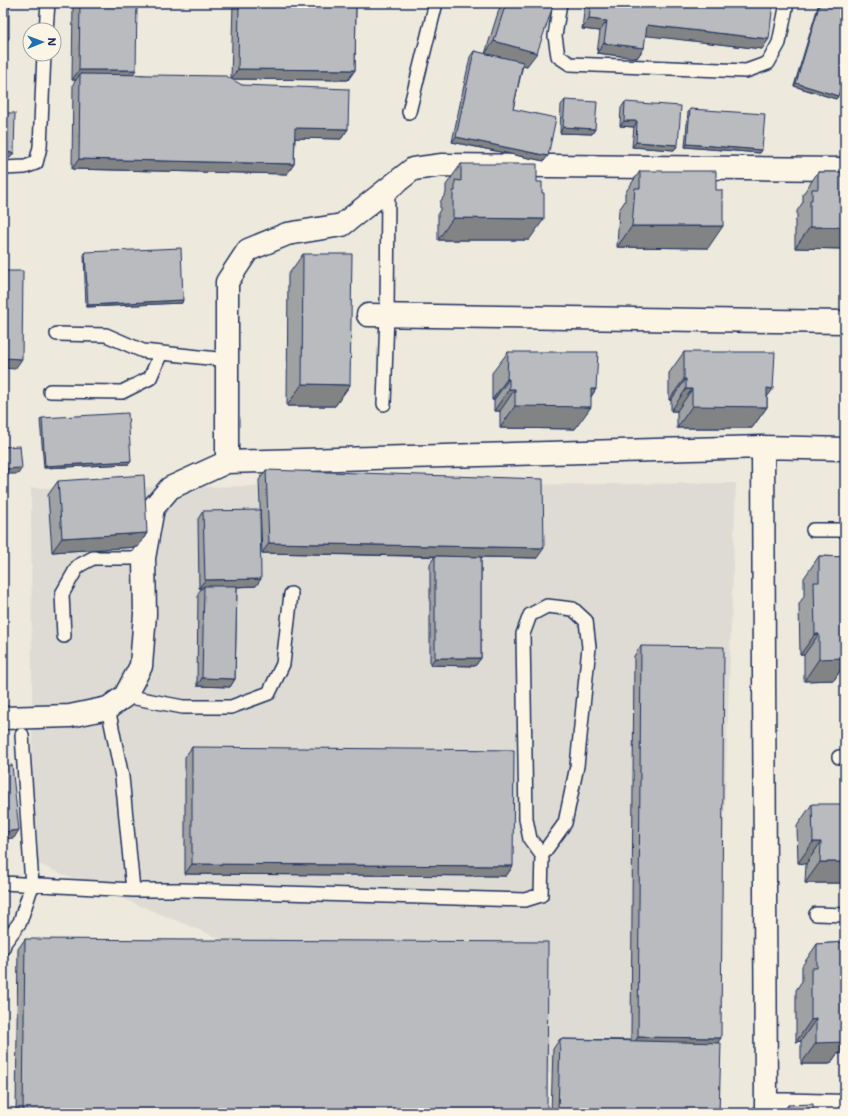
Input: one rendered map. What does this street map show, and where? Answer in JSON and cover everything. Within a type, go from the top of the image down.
[{"type":"street","points":[[227,462],[227,282],[248,250],[287,234],[342,225],[388,187],[413,169],[442,165],[845,169]]},
{"type":"street","points":[[377,315],[845,322]]},
{"type":"street","points":[[763,447],[766,1109],[845,1106]]},
{"type":"street","points":[[3,718],[70,716],[116,702],[141,666],[145,614],[144,558],[154,508],[170,488],[227,462],[763,447],[845,449]]},
{"type":"lane","points":[[47,22],[48,3]]},
{"type":"lane","points":[[409,112],[436,3]]},
{"type":"lane","points":[[560,3],[555,36],[558,56],[570,64],[746,71],[768,63],[779,43],[787,3]]},
{"type":"lane","points":[[3,168],[25,167],[36,163],[40,147],[44,62]]},
{"type":"lane","points":[[384,404],[377,315],[388,187]]},
{"type":"lane","points":[[57,334],[106,335],[143,351],[227,360]]},
{"type":"lane","points":[[50,391],[122,392],[150,378],[161,353]]},
{"type":"lane","points":[[813,530],[845,530]]},
{"type":"lane","points":[[64,636],[62,594],[78,566],[93,558],[144,558]]},
{"type":"lane","points":[[133,890],[116,702],[231,707],[269,693],[283,664],[292,594]]},
{"type":"lane","points":[[3,883],[133,890],[182,890],[525,900],[541,895],[542,855],[565,823],[577,766],[589,647],[586,621],[573,610],[547,606],[530,615],[523,634],[526,819],[530,839],[542,855]]},
{"type":"lane","points":[[3,948],[5,942],[20,922],[32,884],[22,735]]},
{"type":"lane","points":[[816,914],[845,915]]},
{"type":"shaded area","points":[[736,483],[714,1113],[647,1113],[33,862],[31,488]]},
{"type":"building","points":[[3,3],[9,3],[9,38],[3,38]]},
{"type":"building","points":[[80,3],[137,3],[136,70],[79,70]]},
{"type":"building","points":[[239,3],[356,3],[355,70],[238,69]]},
{"type":"building","points":[[506,3],[554,3],[537,53],[494,41]]},
{"type":"building","points":[[591,3],[773,3],[769,39],[647,25],[644,48],[604,43],[607,21],[589,19]]},
{"type":"building","points":[[820,3],[845,3],[845,73],[838,96],[796,83]]},
{"type":"building","points":[[474,51],[523,62],[513,109],[556,118],[548,156],[456,137]]},
{"type":"building","points":[[80,74],[226,76],[242,85],[349,89],[348,129],[295,128],[294,164],[79,159]]},
{"type":"building","points":[[565,100],[597,102],[595,129],[563,127]]},
{"type":"building","points":[[625,102],[681,106],[678,145],[636,142],[637,121],[624,121]]},
{"type":"building","points":[[690,109],[765,114],[762,150],[687,144]]},
{"type":"building","points":[[3,113],[15,113],[14,153],[3,152]]},
{"type":"building","points":[[461,164],[537,164],[537,182],[542,182],[542,193],[544,193],[544,219],[453,218],[453,191],[455,191],[455,180],[461,181]]},
{"type":"building","points":[[640,171],[716,171],[716,190],[722,190],[723,226],[632,226],[635,188],[640,188]]},
{"type":"building","points":[[818,172],[845,172],[845,227],[810,227],[810,200],[812,200],[812,189],[818,189]]},
{"type":"building","points":[[181,248],[183,300],[88,305],[85,252]]},
{"type":"building","points":[[303,254],[352,254],[350,385],[302,384]]},
{"type":"building","points":[[3,271],[23,271],[22,359],[3,358]]},
{"type":"building","points":[[508,352],[598,352],[596,389],[591,389],[591,407],[515,406],[515,389],[509,389],[509,379],[507,379]]},
{"type":"building","points":[[684,352],[775,352],[773,389],[767,388],[767,407],[692,406],[692,389],[686,389],[686,379],[684,379]]},
{"type":"building","points":[[128,413],[131,461],[45,466],[42,418]]},
{"type":"building","points":[[20,446],[22,468],[3,469],[3,447]]},
{"type":"building","points":[[266,470],[543,479],[544,548],[269,543]]},
{"type":"building","points":[[144,475],[147,533],[62,538],[58,481]]},
{"type":"building","points":[[260,510],[261,579],[205,580],[203,511]]},
{"type":"building","points":[[435,556],[481,557],[481,658],[435,658]]},
{"type":"building","points":[[819,556],[845,557],[845,658],[819,659],[819,634],[815,634],[814,582],[819,582]]},
{"type":"building","points":[[204,586],[237,586],[235,679],[202,678]]},
{"type":"building","points":[[641,646],[724,647],[721,1038],[638,1037]]},
{"type":"building","points":[[192,747],[514,750],[513,866],[192,864]]},
{"type":"building","points":[[12,765],[19,830],[3,832],[3,766]]},
{"type":"building","points":[[812,804],[845,804],[845,862],[820,862],[821,842],[813,842]]},
{"type":"building","points":[[25,939],[548,942],[547,1113],[23,1113]]},
{"type":"building","points":[[845,942],[845,1042],[816,1043],[816,1019],[811,1020],[811,968],[817,968],[817,944]]},
{"type":"building","points":[[560,1039],[721,1043],[719,1113],[558,1113]]},
{"type":"building","points":[[813,1104],[813,1113],[788,1113],[788,1105]]}]
